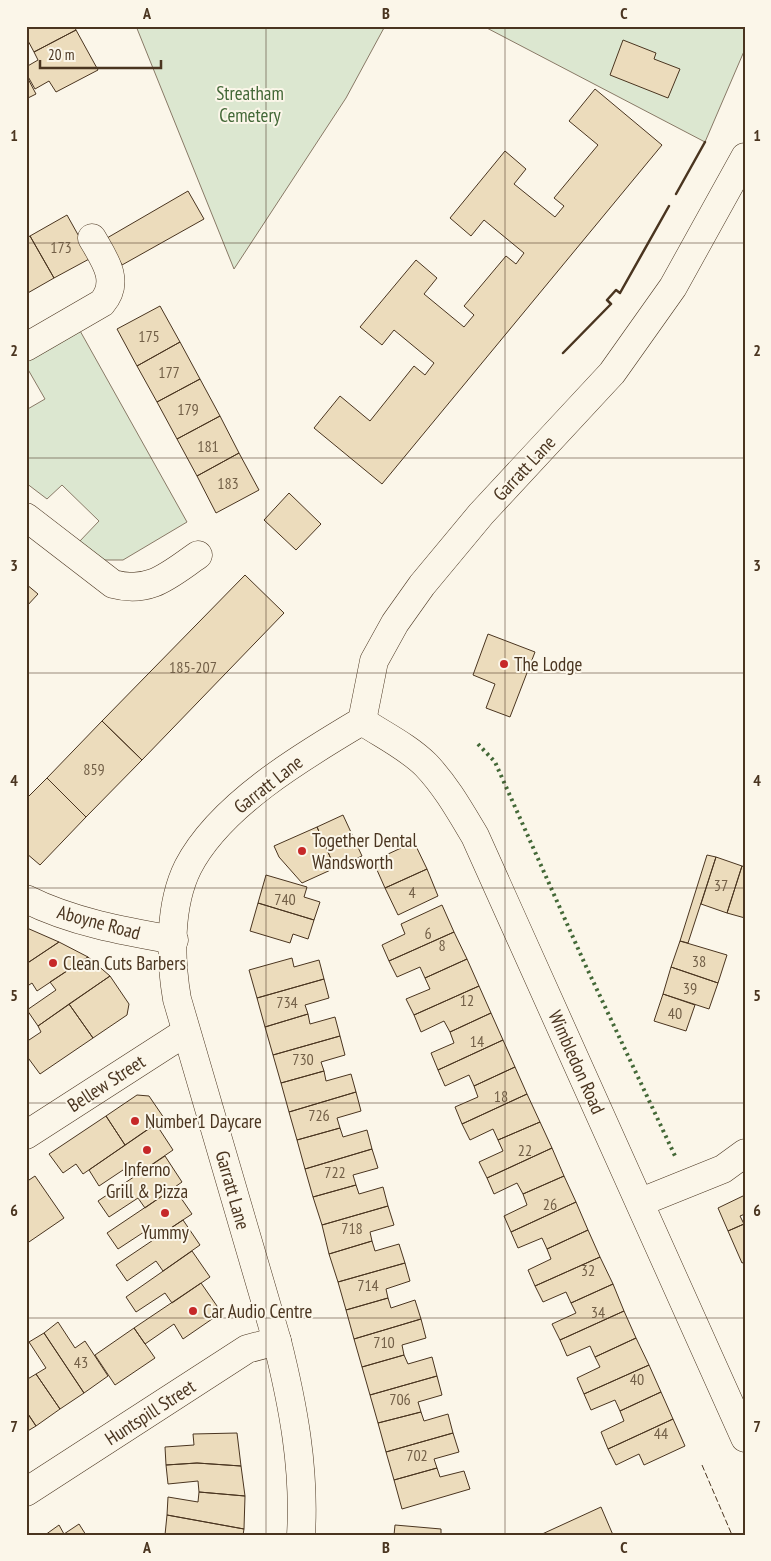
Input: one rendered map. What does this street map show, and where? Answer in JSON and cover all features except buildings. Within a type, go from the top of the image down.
[{"type":"street","name":"Garratt Lane","points":[[301,1535],[301,1478],[297,1432],[291,1395],[277,1341],[186,1032],[173,974],[177,903],[188,868],[211,833],[237,806],[296,760],[362,721],[374,661],[395,623],[422,584],[481,514],[612,373],[673,288],[745,157]]},
{"type":"street","points":[[26,348],[102,303],[108,296],[111,278],[108,266],[92,238]]},
{"type":"street","points":[[26,517],[113,584],[129,588],[147,587],[198,555]]},
{"type":"street","name":"Wimbledon Road","points":[[362,721],[410,752],[426,766],[453,799],[475,836],[641,1202],[745,1438]]},
{"type":"street","name":"Aboyne Road","points":[[26,899],[81,920],[116,930],[174,940]]},
{"type":"street","name":"Bellew Street","points":[[26,1135],[186,1032]]},
{"type":"street","points":[[641,1202],[724,1168],[745,1153]]},
{"type":"street","name":"Huntspill Street","points":[[26,1492],[247,1349],[277,1341]]},
{"type":"green space","name":"Streatham Cemetery","points":[[136,26],[385,26],[346,98],[234,269]]},
{"type":"green space","points":[[483,26],[745,26],[745,49],[705,142]]},
{"type":"green space","points":[[79,329],[187,522],[123,560],[104,560],[79,542],[99,521],[62,485],[47,499],[26,483],[26,410],[45,399],[26,366],[26,360]]},
{"type":"hedge","points":[[478,744],[495,762],[584,962],[676,1158]]},
{"type":"fence","points":[[702,1465],[732,1535]]},
{"type":"wall","points":[[676,194],[705,142]]},
{"type":"wall","points":[[563,353],[611,304],[607,300],[616,290],[620,293],[669,206]]},
{"type":"place","name":"The Lodge","points":[[504,664]]},
{"type":"place","name":"Together Dental Wandsworth","points":[[302,851]]},
{"type":"place","name":"Clean Cuts Barbers","points":[[53,963]]},
{"type":"place","name":"Number1 Daycare","points":[[135,1121]]},
{"type":"place","name":"Inferno Grill & Pizza","points":[[147,1150]]},
{"type":"place","name":"Yummy","points":[[165,1213]]},
{"type":"place","name":"Car Audio Centre","points":[[193,1311]]}]
